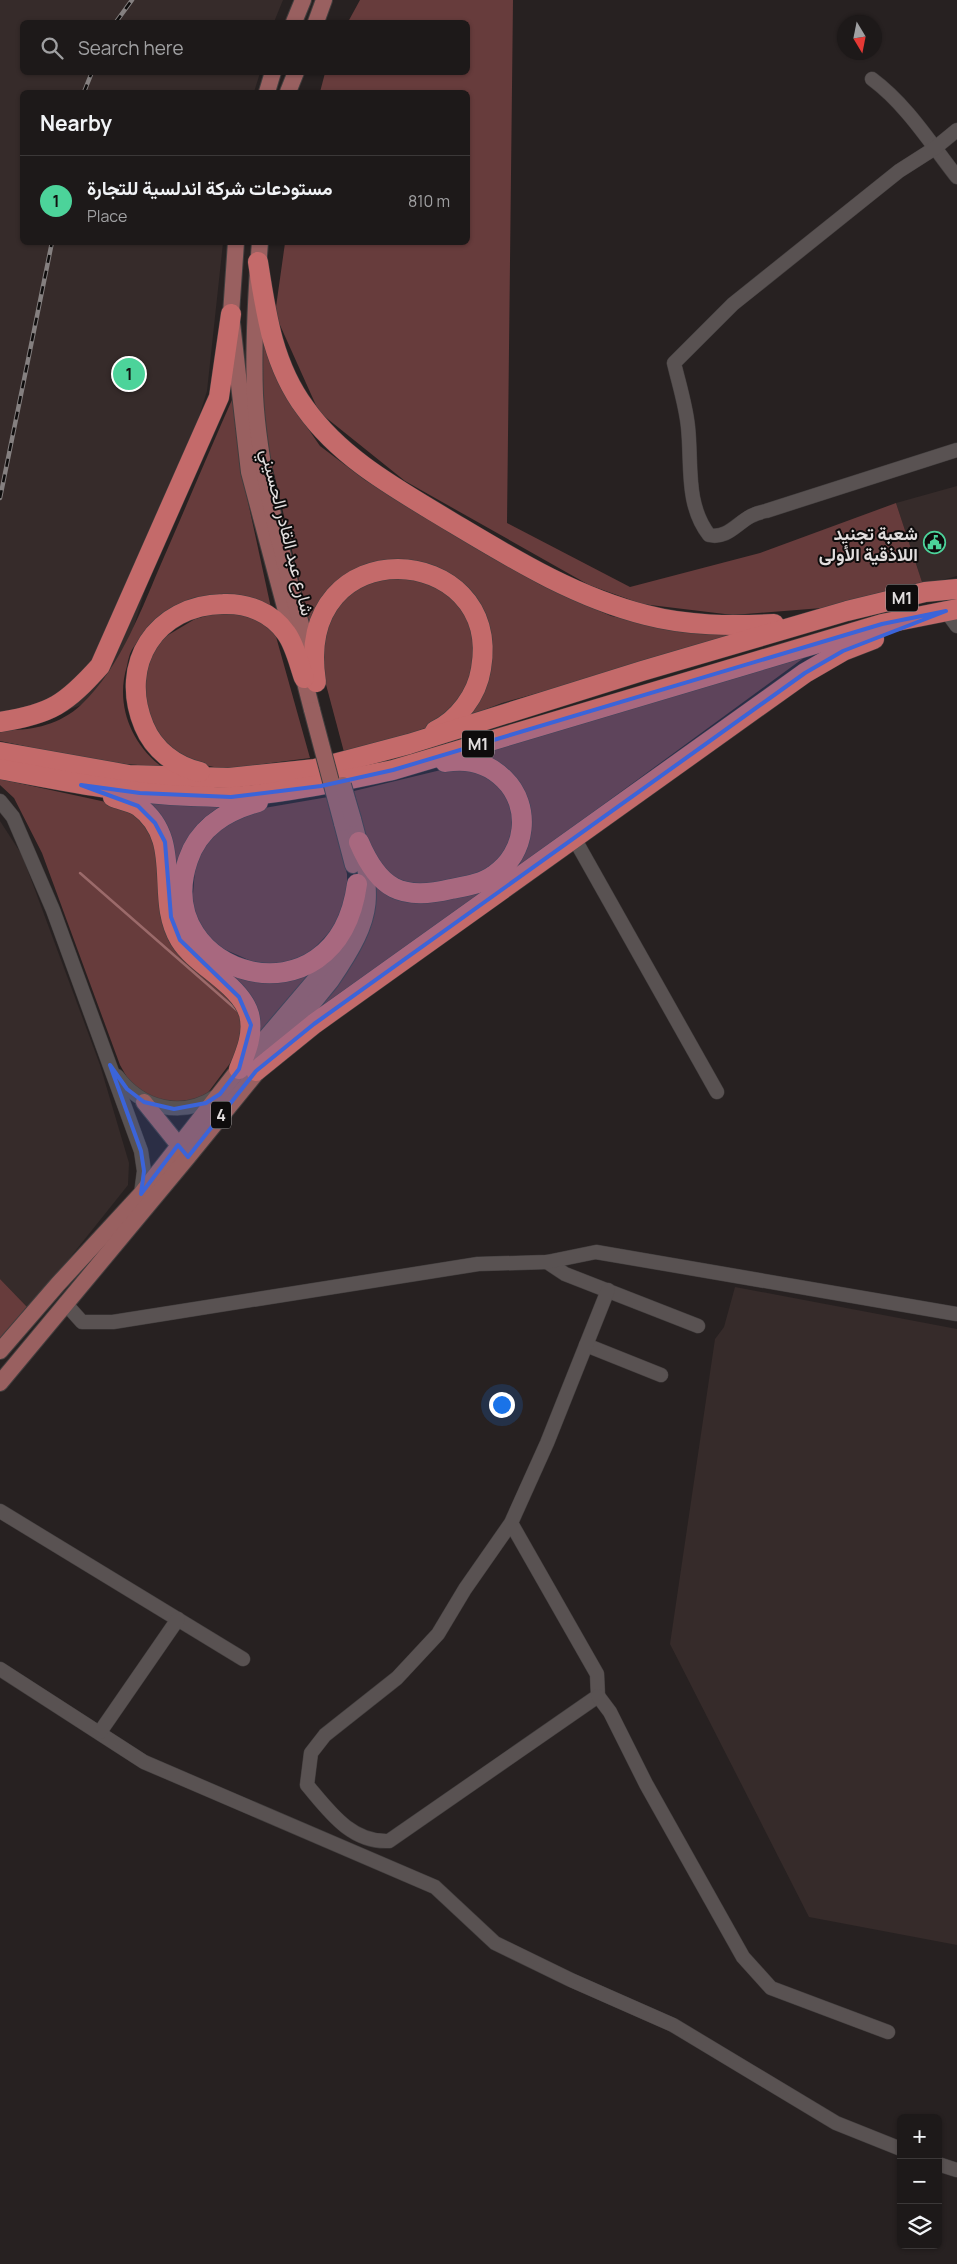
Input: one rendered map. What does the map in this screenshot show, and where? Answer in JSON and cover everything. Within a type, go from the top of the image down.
[{"type":"highway","points":[[258,262],[267,323],[276,352],[292,386],[318,425],[335,443],[390,485],[533,570],[575,591],[605,603],[679,622],[732,626],[776,624],[847,611]]},
{"type":"highway","points":[[0,722],[27,718],[57,706],[80,689],[100,666],[219,397],[231,314]]},
{"type":"highway","points":[[310,680],[315,633],[326,607],[345,586],[370,573],[396,568],[422,571],[445,582],[464,598],[477,620],[483,649],[481,674],[469,699],[452,720],[409,744]]},
{"type":"highway","name":"M1","points":[[0,752],[129,775],[229,778],[315,769],[409,744],[642,671],[847,611],[925,592],[957,589]]},
{"type":"highway","points":[[229,778],[186,769],[158,748],[147,733],[136,700],[135,684],[144,651],[152,637],[176,614],[195,607],[214,604],[236,604],[251,607],[265,614],[286,632],[310,680]]},
{"type":"highway","points":[[248,1070],[805,673],[843,651],[953,616]]},
{"type":"highway","name":"M1","points":[[0,769],[140,793],[232,797],[322,786],[393,770],[873,627],[953,616]]},
{"type":"highway","points":[[359,842],[367,862],[379,877],[405,892],[424,894],[484,881],[508,864],[518,847],[522,818],[517,798],[506,781],[490,768],[471,761],[461,760],[393,770]]},
{"type":"highway","points":[[81,784],[138,806],[155,823],[165,842],[171,917],[180,940],[239,997],[248,1012],[251,1025],[248,1044],[248,1070]]},
{"type":"highway","points":[[322,786],[237,808],[225,814],[204,831],[190,854],[184,873],[183,892],[188,918],[194,930],[210,951],[232,966],[258,973],[284,972],[310,963],[331,947],[347,925],[357,884]]},
{"type":"main road","points":[[295,20],[303,0]]},
{"type":"main road","points":[[317,20],[324,0]]},
{"type":"main road","points":[[268,90],[272,75]]},
{"type":"main road","points":[[289,90],[295,75]]},
{"type":"main road","name":"شارع عبد القادر الحسيني","points":[[236,245],[231,314],[249,472],[310,680]]},
{"type":"main road","name":"شارع عبد القادر الحسيني","points":[[260,245],[254,328],[255,396],[263,460],[310,680],[347,821]]},
{"type":"main road","name":"4","points":[[0,1351],[58,1284],[183,1151],[220,1094],[248,1070],[331,981],[357,940],[366,914],[369,897],[365,866],[359,842],[347,821]]},
{"type":"main road","name":"4","points":[[0,1383],[248,1070],[340,947],[351,926],[355,912],[357,884],[347,821]]},
{"type":"main road","points":[[144,1102],[183,1151]]},
{"type":"street","points":[[872,79],[881,85],[922,130],[957,177]]},
{"type":"street","points":[[957,130],[935,148],[898,171],[732,304],[674,363],[688,426],[692,493],[696,513],[709,535],[718,537],[726,534],[751,516],[766,510],[957,450]]},
{"type":"street","points":[[0,801],[13,817],[30,854],[53,910],[110,1065],[141,1152],[144,1171],[141,1194]]},
{"type":"street","points":[[574,838],[717,1092]]},
{"type":"street","points":[[110,1065],[127,1089],[144,1102],[174,1109],[206,1103],[220,1094]]},
{"type":"street","points":[[65,1303],[82,1322],[112,1322],[478,1264],[547,1262],[596,1252],[957,1314]]},
{"type":"street","points":[[547,1262],[565,1274],[698,1326]]},
{"type":"street","points":[[598,1696],[389,1841],[375,1842],[343,1826],[307,1785],[311,1753],[324,1735],[397,1678],[438,1634],[465,1588],[511,1523],[547,1443],[608,1290]]},
{"type":"street","points":[[586,1345],[661,1375]]},
{"type":"street","points":[[0,1511],[243,1659]]},
{"type":"street","points":[[511,1523],[597,1674],[598,1696],[610,1712],[646,1784],[743,1958],[771,1988],[888,2032]]},
{"type":"street","points":[[100,1732],[178,1619]]},
{"type":"street","points":[[0,1669],[144,1762],[435,1887],[495,1943],[673,2025],[836,2123],[897,2147]]},
{"type":"street","points":[[942,2165],[957,2170]]},
{"type":"highlighted area","points":[[946,611],[843,651],[805,673],[314,1024],[256,1071],[188,1157],[178,1145],[141,1194],[144,1171],[141,1151],[110,1065],[127,1089],[144,1102],[174,1109],[206,1103],[220,1094],[239,1069],[251,1025],[239,997],[180,940],[171,917],[165,842],[155,823],[138,806],[81,785],[140,793],[231,797],[321,786],[393,770],[882,624]]},
{"type":"shaded area","points":[[0,0],[283,0],[275,20],[20,20],[20,75],[259,75],[255,90],[20,90],[20,245],[223,245],[207,391],[128,645],[94,701],[15,727],[0,724]]},
{"type":"shaded area","points":[[360,0],[513,0],[507,523],[630,587],[760,553],[896,503],[923,585],[822,608],[733,615],[642,604],[589,585],[405,481],[319,412],[275,314],[285,245],[470,245],[470,90],[321,90],[324,75],[470,75],[470,20],[349,20]]},
{"type":"shaded area","points":[[262,335],[289,401],[320,446],[365,480],[539,584],[611,616],[668,627],[757,633],[502,703],[466,717],[489,670],[492,654],[491,634],[486,615],[477,599],[451,575],[434,567],[416,562],[392,560],[367,565],[356,573],[310,627],[270,456],[261,394]]},
{"type":"shaded area","points":[[235,393],[245,488],[271,608],[167,611],[133,648],[129,656],[124,680],[123,695],[128,722],[142,747],[162,767],[101,762],[0,741],[0,730],[33,728],[63,718],[81,705],[108,672],[139,616]]},
{"type":"shaded area","points":[[957,486],[957,576],[923,585],[896,503]]},
{"type":"shaded area","points":[[414,575],[453,594],[475,632],[472,678],[456,706],[433,725],[407,735],[344,752],[324,677],[324,636],[335,609],[362,583]]},
{"type":"shaded area","points":[[221,612],[250,615],[275,633],[310,758],[224,769],[189,762],[172,753],[149,721],[142,667],[163,638],[195,619]]},
{"type":"shaded area","points":[[805,657],[510,873],[525,803],[470,754]]},
{"type":"shaded area","points":[[464,768],[484,774],[503,790],[512,811],[511,843],[490,870],[451,881],[415,885],[388,875],[367,840],[354,791],[445,769]]},
{"type":"shaded area","points":[[0,779],[106,802],[137,813],[152,827],[245,1024],[240,1050],[204,1098],[177,1104],[153,1099],[133,1088],[120,1065],[42,853],[14,798],[0,785]]},
{"type":"shaded area","points":[[328,797],[347,874],[347,898],[340,921],[307,956],[284,964],[260,965],[217,946],[202,928],[192,906],[196,857],[209,836],[252,810]]},
{"type":"shaded area","points":[[140,802],[220,806],[199,823],[187,840],[181,853],[176,881],[176,895],[183,922],[191,936],[213,959],[237,975],[261,979],[297,975],[314,970],[255,1038],[257,1019],[251,1000],[182,936],[175,915],[170,838],[151,807]]},
{"type":"shaded area","points":[[0,821],[22,855],[100,1065],[129,1163],[128,1185],[29,1309],[0,1279]]},
{"type":"shaded area","points":[[376,885],[484,891],[314,1013],[348,970],[366,938],[372,922]]},
{"type":"shaded area","points":[[0,1279],[29,1309],[0,1340]]},
{"type":"shaded area","points":[[735,1287],[957,1329],[957,1945],[809,1917],[670,1644],[715,1339],[724,1327]]},
{"type":"waterway","points":[[80,873],[239,1012]]},
{"type":"railway","points":[[117,20],[132,0]]},
{"type":"railway","points":[[85,90],[91,75]]},
{"type":"railway","points":[[0,498],[51,245]]},
{"type":"place","name":"مستودعات شركة اندلسية للتجارة","points":[[129,374]]},
{"type":"place","name":"شعبة تجنيد اللاذقية الأولى","points":[[934,543]]}]
